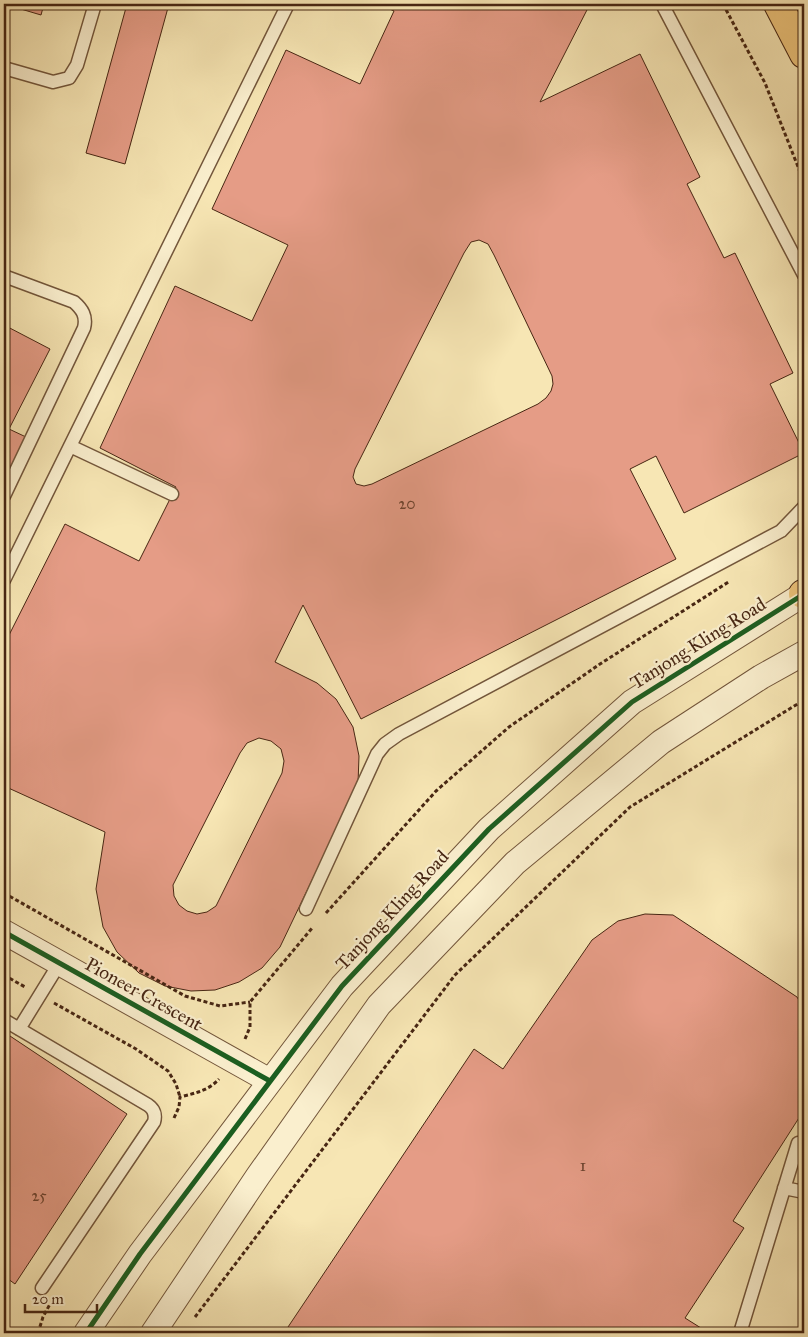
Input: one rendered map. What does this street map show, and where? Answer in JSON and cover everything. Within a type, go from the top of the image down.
[{"type":"main road","points":[[778,4],[804,54]]},
{"type":"street","name":"Tanjong Kling Road","points":[[86,1333],[140,1254],[342,986],[489,829],[632,702],[804,594]]},
{"type":"street","points":[[153,1333],[258,1176],[379,1006],[392,991],[515,863],[662,742],[761,677],[804,653]]},
{"type":"street","name":"Pioneer Crescent","points":[[4,932],[270,1081]]},
{"type":"lane","points":[[4,68],[53,82],[69,78],[78,65],[95,4]]},
{"type":"lane","points":[[4,580],[288,4]]},
{"type":"lane","points":[[662,4],[804,275]]},
{"type":"lane","points":[[4,276],[74,302],[80,307],[86,321],[4,496]]},
{"type":"lane","points":[[70,446],[172,494]]},
{"type":"lane","points":[[306,909],[378,754],[386,744],[399,734],[782,531],[804,507]]},
{"type":"lane","points":[[19,1029],[59,964]]},
{"type":"lane","points":[[4,1020],[148,1105],[152,1108],[155,1118],[42,1288]]},
{"type":"lane","points":[[740,1333],[784,1188],[801,1144]]},
{"type":"lane","points":[[784,1188],[804,1192]]},
{"type":"path","points":[[723,4],[765,83],[804,182]]},
{"type":"path","points":[[320,918],[436,791],[509,726],[600,664],[733,580]]},
{"type":"path","points":[[195,1318],[455,975],[630,807],[804,700]]},
{"type":"path","points":[[4,894],[185,996],[220,1006],[250,1002]]},
{"type":"path","points":[[180,1097],[201,1092],[212,1086],[235,1062],[250,1027],[250,1002],[314,926]]},
{"type":"path","points":[[4,975],[136,1049],[168,1071],[176,1084],[180,1097],[179,1107],[171,1124]]},
{"type":"path","points":[[38,1333],[43,1317],[52,1301]]},
{"type":"building","points":[[4,4],[44,4],[41,15]]},
{"type":"building","points":[[127,4],[169,4],[125,164],[86,153]]},
{"type":"building","points":[[379,4],[590,4],[540,102],[640,54],[700,177],[687,184],[724,258],[735,253],[793,373],[770,384],[804,453],[684,513],[656,456],[630,469],[676,559],[361,719],[303,605],[275,662],[317,683],[336,699],[353,727],[359,756],[358,784],[280,947],[262,968],[239,982],[215,990],[191,991],[165,986],[139,973],[117,952],[103,927],[96,889],[105,832],[4,786],[4,645],[65,524],[139,561],[176,487],[100,448],[175,286],[252,321],[288,245],[212,209],[286,50],[360,84],[394,11]],"holes":[[[479,240],[488,244],[494,255],[552,376],[553,384],[551,391],[538,404],[372,484],[364,486],[356,484],[353,477],[355,469],[464,253],[471,242]],[[259,738],[271,741],[281,749],[284,761],[282,773],[216,906],[207,912],[197,914],[187,911],[179,905],[174,896],[173,885],[240,753],[247,743]]]},
{"type":"building","points":[[4,325],[50,349],[9,429],[26,437],[4,480]]},
{"type":"building","points":[[645,914],[673,915],[797,997],[804,1009],[804,1110],[733,1221],[744,1228],[685,1318],[709,1333],[284,1333],[474,1049],[503,1069],[592,940],[618,921]]},
{"type":"building","points":[[4,1032],[127,1114],[15,1284],[4,1276]]},
{"type":"cycle path","points":[[86,1333],[140,1254],[342,986],[489,829],[632,702],[804,594]]},
{"type":"cycle path","points":[[4,932],[270,1081]]}]
